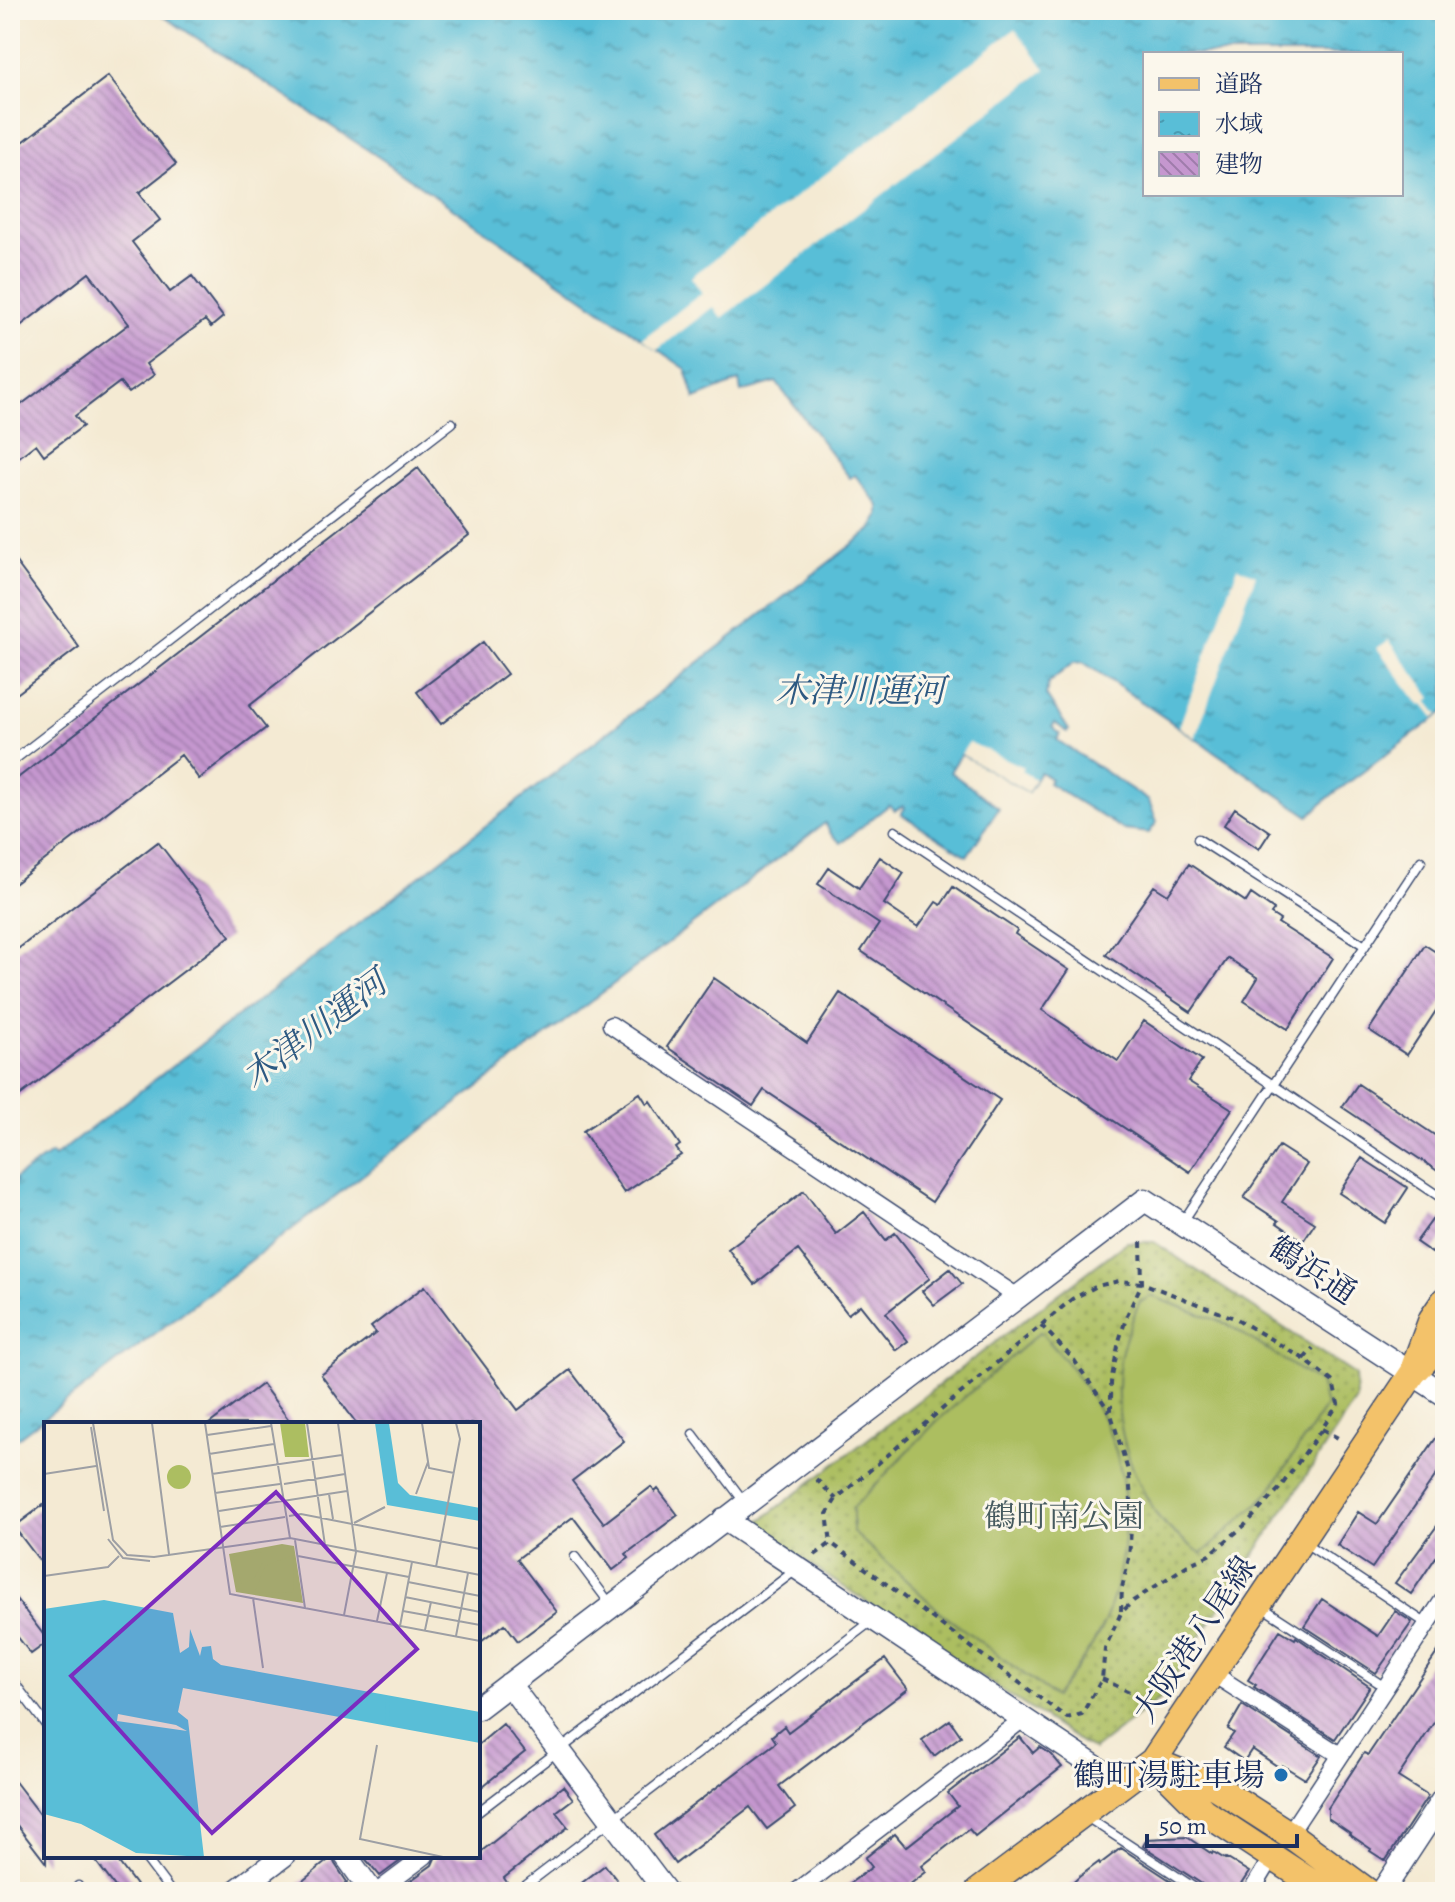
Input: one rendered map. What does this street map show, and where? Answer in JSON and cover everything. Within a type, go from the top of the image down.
[{"type":"main road","name":"大阪港八尾線","points":[[1413,1373],[1432,1319],[1445,1300]]},
{"type":"main road","name":"大阪港八尾線","points":[[978,1892],[1153,1761],[1413,1373],[1445,1340]]},
{"type":"main road","points":[[1153,1761],[1216,1787],[1289,1834],[1368,1892]]},
{"type":"main road","points":[[1153,1761],[1203,1811],[1326,1892]]},
{"type":"street","points":[[480,1706],[1016,1296],[611,1025]]},
{"type":"street","name":"鶴浜通","points":[[1016,1296],[1145,1200],[1445,1395]]},
{"type":"street","points":[[724,1519],[1121,1784]]},
{"type":"street","points":[[1289,1834],[1445,1597]]},
{"type":"street","points":[[1212,1673],[1340,1755]]},
{"type":"street","points":[[509,1684],[666,1892]]},
{"type":"street","points":[[796,1892],[1023,1719]]},
{"type":"street","points":[[1382,1892],[1445,1796]]},
{"type":"street","points":[[1251,1892],[1272,1857]]},
{"type":"street","points":[[235,1892],[280,1858]]},
{"type":"street","points":[[348,1858],[374,1892],[422,1858]]},
{"type":"lane","points":[[10,763],[452,423]]},
{"type":"lane","points":[[895,831],[1440,1197]]},
{"type":"lane","points":[[1198,839],[1365,946]]},
{"type":"lane","points":[[1181,1223],[1421,861]]},
{"type":"lane","points":[[693,1434],[745,1504]]},
{"type":"lane","points":[[1300,1540],[1427,1624]]},
{"type":"lane","points":[[575,1557],[612,1605]]},
{"type":"lane","points":[[480,1810],[798,1569]]},
{"type":"lane","points":[[1258,1604],[1385,1687]]},
{"type":"lane","points":[[525,1886],[873,1619]]},
{"type":"lane","points":[[10,1677],[44,1722]]},
{"type":"lane","points":[[1082,1814],[1201,1892]]},
{"type":"lane","points":[[146,1858],[171,1892]]},
{"type":"path","points":[[1121,1613],[1132,1515],[1129,1474],[1111,1414],[1111,1382],[1127,1315],[1142,1283],[1141,1242]]},
{"type":"path","points":[[1119,1281],[1142,1283],[1237,1319],[1304,1359],[1333,1382],[1338,1404],[1279,1489],[1245,1525],[1209,1555],[1133,1601],[1121,1613],[1105,1648],[1102,1679],[1082,1714],[1067,1718],[831,1543],[827,1514],[836,1499],[1072,1299],[1097,1286],[1119,1281]]},
{"type":"path","points":[[1040,1325],[1074,1360],[1111,1414]]},
{"type":"path","points":[[1304,1359],[1313,1348]]},
{"type":"path","points":[[1322,1429],[1338,1438]]},
{"type":"path","points":[[816,1479],[836,1499]]},
{"type":"path","points":[[798,1569],[831,1543]]},
{"type":"path","points":[[1102,1679],[1157,1705]]},
{"type":"green space","name":"鶴町南公園","points":[[1127,1242],[1154,1242],[1355,1375],[1356,1400],[1160,1698],[1093,1750],[760,1532],[760,1521]]},
{"type":"green space","points":[[1151,1296],[1227,1324],[1320,1383],[1326,1406],[1267,1495],[1202,1554],[1156,1514],[1139,1482],[1122,1432],[1118,1397],[1121,1354],[1139,1303]]},
{"type":"green space","points":[[1040,1332],[1061,1355],[1096,1404],[1117,1457],[1125,1516],[1120,1567],[1109,1611],[1089,1650],[1055,1697],[944,1615],[853,1532],[853,1508],[936,1422]]},
{"type":"water","name":"木津川運河","points":[[154,10],[1445,10],[1445,711],[1329,797],[1309,816],[1083,662],[1073,663],[1048,683],[1046,695],[1069,730],[1067,732],[1055,723],[1052,727],[1060,734],[1057,740],[1149,801],[1157,822],[1149,833],[1124,830],[1048,783],[1051,779],[1040,772],[1028,792],[961,754],[950,772],[999,808],[967,856],[901,814],[905,808],[903,806],[895,810],[889,805],[841,843],[825,823],[10,1444],[10,1188],[16,1182],[14,1179],[51,1154],[54,1157],[871,530],[879,516],[879,506],[855,475],[850,478],[776,382],[741,392],[739,381],[695,399],[686,369],[380,158]]},
{"type":"pier","points":[[1015,29],[1046,69],[722,318],[713,307],[657,350],[642,339],[702,293],[691,277]]},
{"type":"pier","points":[[1238,567],[1256,575],[1195,738],[1179,727]]},
{"type":"pier","points":[[1389,640],[1432,698],[1428,701],[1439,715],[1435,718],[1424,704],[1421,706],[1377,648]]},
{"type":"pier","points":[[969,742],[1023,767],[1021,771],[1035,779],[1028,792],[961,754]]},
{"type":"building","points":[[108,76],[176,164],[139,193],[160,220],[132,242],[170,292],[192,276],[223,317],[211,327],[205,320],[146,364],[154,375],[129,393],[120,382],[75,416],[83,426],[44,455],[36,444],[10,464],[10,413],[129,324],[89,273],[10,334],[10,152]]},
{"type":"building","points":[[418,468],[469,535],[249,706],[266,728],[199,779],[181,755],[10,887],[10,784]]},
{"type":"building","points":[[10,554],[79,647],[10,699]]},
{"type":"building","points":[[483,642],[507,674],[441,724],[417,692]]},
{"type":"building","points":[[1235,808],[1270,832],[1259,849],[1224,825]]},
{"type":"building","points":[[158,842],[230,936],[10,1103],[10,955]]},
{"type":"building","points":[[880,857],[904,873],[884,904],[918,927],[936,902],[941,905],[953,887],[1069,970],[1042,1010],[1118,1061],[1144,1021],[1202,1060],[1188,1081],[1232,1109],[1190,1172],[861,951],[879,924],[818,884],[829,868],[859,888]]},
{"type":"building","points":[[1189,864],[1246,902],[1251,894],[1274,910],[1271,914],[1280,920],[1278,923],[1333,958],[1288,1029],[1244,1001],[1258,978],[1228,958],[1191,1012],[1106,955],[1154,886],[1168,895]]},
{"type":"building","points":[[1425,945],[1445,958],[1445,997],[1407,1055],[1369,1030]]},
{"type":"building","points":[[714,978],[807,1043],[840,993],[1000,1100],[932,1202],[764,1090],[753,1106],[667,1047]]},
{"type":"building","points":[[1358,1084],[1445,1142],[1445,1176],[1342,1107]]},
{"type":"building","points":[[640,1093],[647,1104],[650,1101],[680,1145],[676,1148],[681,1155],[624,1193],[583,1131]]},
{"type":"building","points":[[1279,1146],[1307,1164],[1282,1202],[1315,1223],[1303,1241],[1244,1198]]},
{"type":"building","points":[[1362,1158],[1408,1188],[1385,1223],[1339,1193]]},
{"type":"building","points":[[804,1191],[836,1234],[864,1212],[886,1240],[895,1233],[930,1278],[886,1313],[908,1341],[896,1350],[860,1305],[848,1314],[798,1250],[755,1284],[728,1249]]},
{"type":"building","points":[[1435,1216],[1445,1223],[1445,1235],[1432,1253],[1416,1242]]},
{"type":"building","points":[[950,1269],[962,1284],[934,1305],[922,1291]]},
{"type":"building","points":[[425,1286],[518,1410],[570,1370],[624,1441],[572,1481],[604,1523],[651,1487],[655,1492],[658,1489],[678,1515],[626,1554],[629,1558],[613,1570],[573,1517],[517,1559],[557,1612],[518,1641],[505,1624],[480,1643],[480,1422],[356,1422],[321,1375],[376,1333],[371,1327]]},
{"type":"building","points":[[262,1384],[290,1422],[212,1422]]},
{"type":"building","points":[[1445,1425],[1445,1462],[1372,1568],[1337,1545],[1358,1512],[1377,1524]]},
{"type":"building","points":[[44,1504],[44,1566],[14,1527]]},
{"type":"building","points":[[1445,1515],[1445,1564],[1436,1557],[1411,1594],[1395,1583]]},
{"type":"building","points":[[10,1591],[44,1635],[44,1644],[31,1654],[10,1627]]},
{"type":"building","points":[[1322,1599],[1378,1636],[1395,1611],[1412,1622],[1376,1673],[1304,1626]]},
{"type":"building","points":[[1280,1630],[1296,1637],[1370,1687],[1335,1739],[1254,1687],[1256,1685],[1248,1680]]},
{"type":"building","points":[[1445,1641],[1445,1706],[1398,1777],[1428,1796],[1384,1860],[1328,1818],[1328,1808]]},
{"type":"building","points":[[885,1659],[908,1689],[779,1786],[795,1808],[767,1829],[750,1807],[675,1864],[654,1835],[774,1744],[776,1742],[772,1736],[784,1726],[788,1732]]},
{"type":"building","points":[[1242,1705],[1321,1756],[1305,1779],[1282,1765],[1280,1768],[1252,1749],[1244,1761],[1224,1747],[1234,1733],[1228,1729]]},
{"type":"building","points":[[950,1720],[961,1736],[934,1756],[922,1740]]},
{"type":"building","points":[[503,1724],[525,1752],[480,1788],[480,1743]]},
{"type":"building","points":[[1020,1737],[1033,1753],[1040,1747],[1062,1767],[975,1836],[969,1829],[922,1866],[926,1872],[900,1892],[838,1892],[872,1867],[865,1858],[895,1834],[906,1847],[958,1806],[948,1793]]},
{"type":"building","points":[[10,1775],[44,1819],[46,1863],[10,1816]]},
{"type":"building","points":[[563,1786],[573,1799],[556,1812],[568,1827],[504,1878],[513,1892],[395,1892],[432,1865],[435,1858],[480,1858],[480,1852]]},
{"type":"building","points":[[1187,1837],[1212,1854],[1226,1858],[1249,1872],[1236,1892],[1208,1892],[1205,1886],[1143,1846],[1147,1839]]},
{"type":"building","points":[[1121,1848],[1188,1892],[1063,1892]]},
{"type":"building","points":[[94,1858],[116,1858],[141,1892],[119,1892]]},
{"type":"building","points":[[332,1858],[347,1882],[344,1885],[349,1892],[289,1892]]},
{"type":"building","points":[[365,1858],[404,1858],[380,1876]]},
{"type":"building","points":[[605,1865],[626,1892],[570,1892]]},
{"type":"place","name":"鶴町湯駐車場","points":[[1281,1775]]}]
